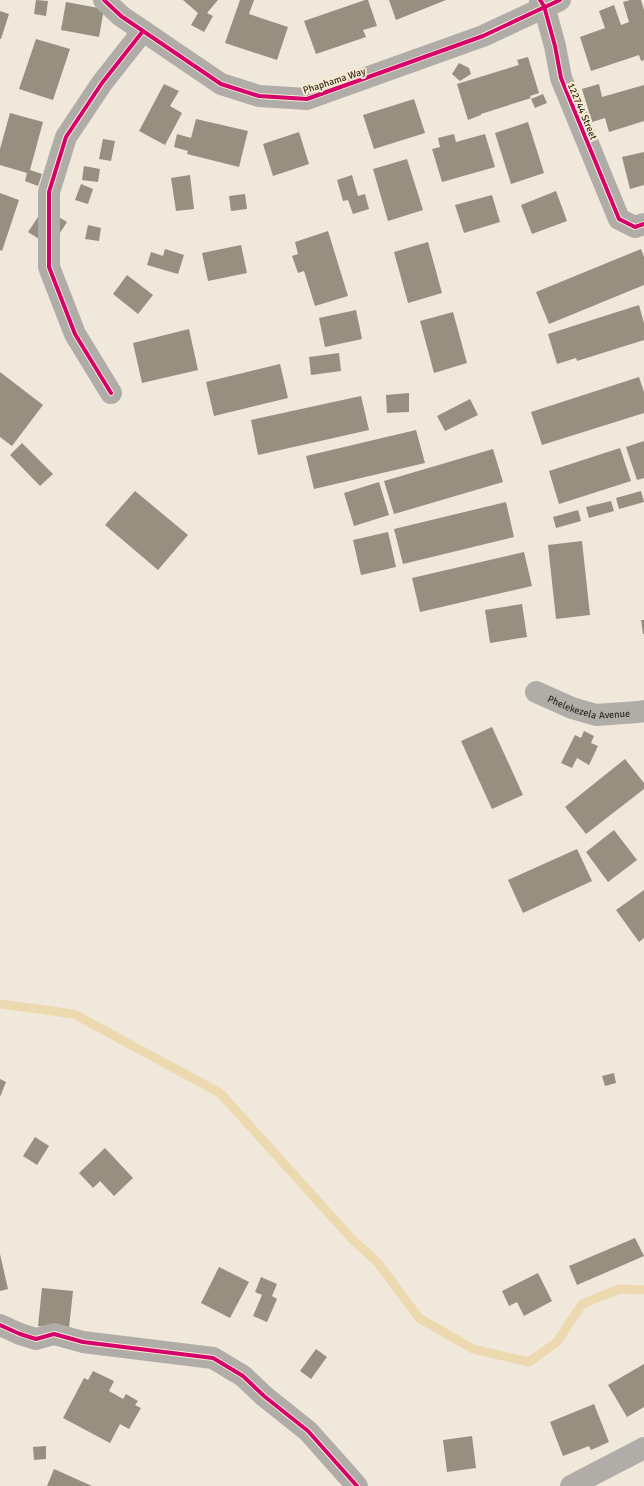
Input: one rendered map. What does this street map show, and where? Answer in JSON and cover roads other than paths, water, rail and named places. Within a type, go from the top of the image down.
[{"type":"street","name":"Phaphama Way","points":[[104,0],[121,16],[221,84],[259,96],[307,99],[483,36],[548,2]]},
{"type":"street","name":"122744 Street","points":[[548,2],[561,78],[619,219],[635,227],[644,224]]},
{"type":"street","points":[[111,393],[75,334],[49,267],[49,192],[66,137],[102,83],[143,31]]},
{"type":"street","name":"Phelekezela Avenue","points":[[536,692],[572,708],[596,716],[644,711]]},
{"type":"street","points":[[0,1325],[36,1339],[54,1334],[83,1342],[213,1358],[243,1376],[264,1396],[308,1431],[357,1486]]},
{"type":"street","points":[[571,1486],[644,1448]]},
{"type":"waterway","points":[[0,1004],[74,1014],[220,1093],[352,1239],[378,1263],[419,1318],[473,1349],[529,1362],[557,1342],[582,1304],[619,1289],[644,1290]]}]
